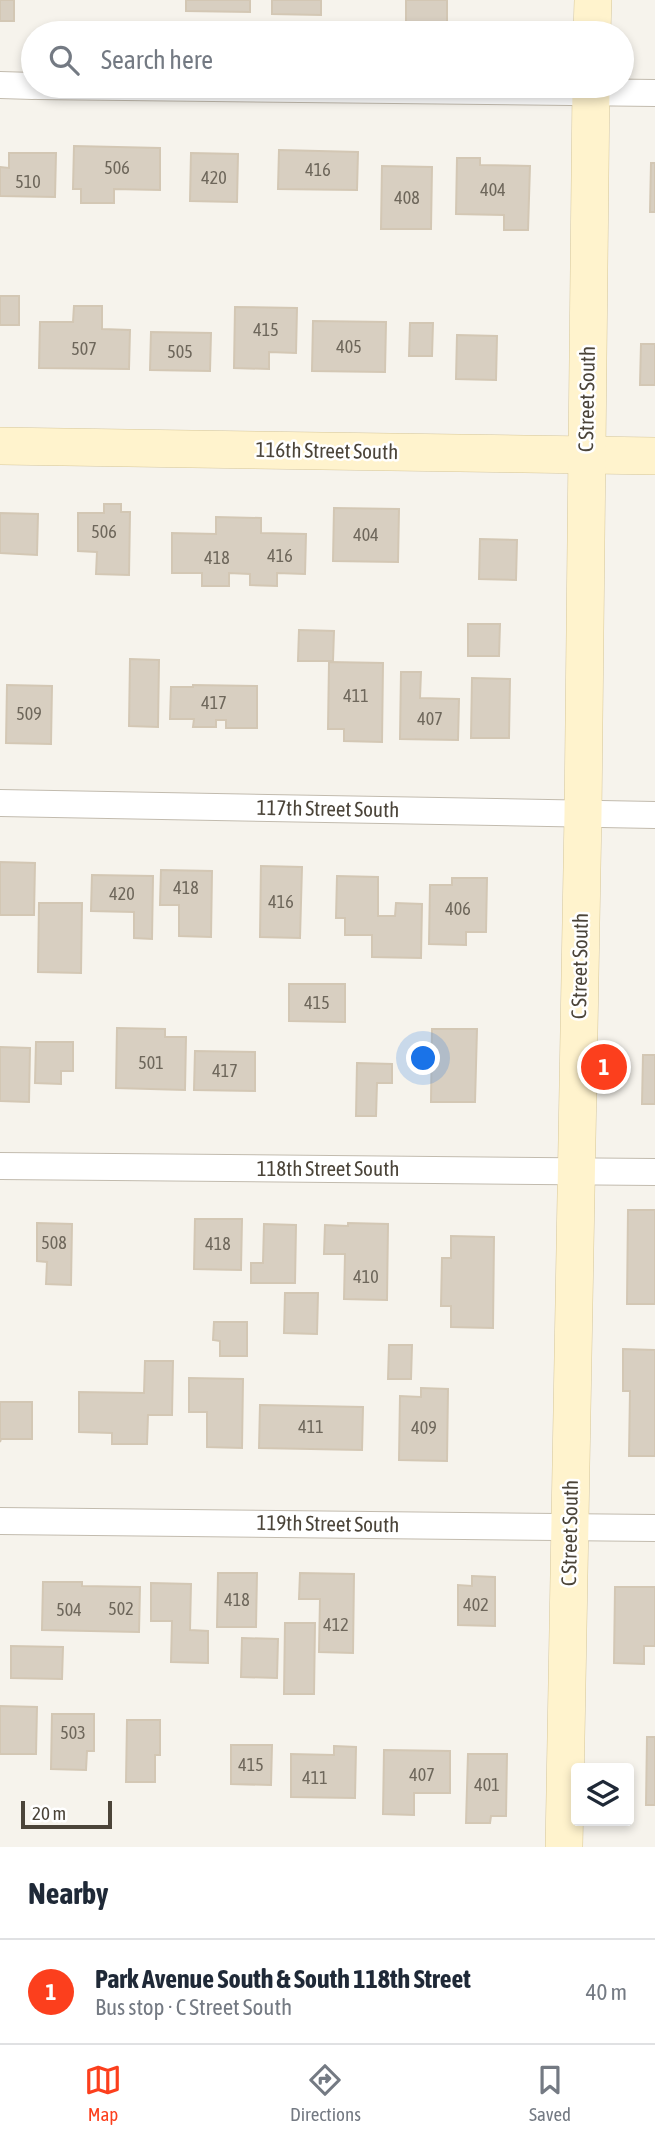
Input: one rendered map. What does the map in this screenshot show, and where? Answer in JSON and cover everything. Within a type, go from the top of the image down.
[{"type":"main road","points":[[592,21],[593,0]]},
{"type":"main road","name":"C Street South","points":[[564,1847],[583,814],[591,98]]},
{"type":"main road","name":"116th Street South","points":[[0,446],[655,456]]},
{"type":"street","points":[[0,85],[21,86]]},
{"type":"street","points":[[634,92],[655,93]]},
{"type":"street","name":"117th Street South","points":[[0,803],[655,815]]},
{"type":"street","name":"118th Street South","points":[[0,1166],[655,1172]]},
{"type":"street","name":"119th Street South","points":[[0,1521],[655,1528]]},
{"type":"building","points":[[0,0],[14,0],[14,21],[0,21]]},
{"type":"building","points":[[186,0],[250,0],[250,12],[186,11]]},
{"type":"building","points":[[272,0],[321,0],[321,15],[272,14]]},
{"type":"building","points":[[406,0],[447,0],[447,21],[406,21]]},
{"type":"building","points":[[74,146],[160,148],[160,190],[114,189],[114,203],[81,203],[81,189],[73,189]]},
{"type":"building","points":[[279,150],[358,152],[357,190],[278,189]]},
{"type":"building","points":[[9,153],[56,153],[55,197],[0,196],[0,167],[9,168]]},
{"type":"building","points":[[191,153],[238,154],[237,202],[190,201]]},
{"type":"building","points":[[457,158],[480,158],[480,165],[530,166],[528,230],[504,230],[504,215],[456,214]]},
{"type":"building","points":[[651,163],[655,163],[655,212],[650,212]]},
{"type":"building","points":[[382,166],[432,167],[431,229],[381,229]]},
{"type":"building","points":[[0,296],[19,296],[19,325],[0,325]]},
{"type":"building","points":[[74,306],[102,306],[102,329],[130,330],[129,369],[39,368],[40,322],[73,322]]},
{"type":"building","points":[[235,307],[297,308],[296,353],[269,352],[269,369],[234,368]]},
{"type":"building","points":[[313,321],[386,322],[385,372],[312,371]]},
{"type":"building","points":[[410,323],[433,323],[432,356],[409,356]]},
{"type":"building","points":[[151,332],[211,333],[210,371],[150,370]]},
{"type":"building","points":[[457,335],[497,336],[496,380],[456,379]]},
{"type":"building","points":[[641,344],[655,344],[655,385],[640,385]]},
{"type":"building","points":[[104,504],[121,504],[121,512],[130,512],[129,575],[96,574],[97,552],[78,551],[78,513],[104,513]]},
{"type":"building","points":[[334,508],[399,509],[398,562],[333,561]]},
{"type":"building","points":[[0,513],[38,514],[37,555],[0,553]]},
{"type":"building","points":[[216,517],[261,518],[261,533],[306,534],[305,574],[277,573],[277,586],[250,585],[250,574],[229,573],[229,586],[202,586],[202,573],[172,573],[172,533],[216,534]]},
{"type":"building","points":[[480,539],[517,540],[516,580],[479,579]]},
{"type":"building","points":[[468,624],[500,624],[499,656],[468,656]]},
{"type":"building","points":[[299,630],[334,631],[333,661],[298,661]]},
{"type":"building","points":[[130,659],[159,660],[158,727],[129,726]]},
{"type":"building","points":[[329,662],[383,663],[382,742],[344,741],[344,729],[328,729]]},
{"type":"building","points":[[401,672],[421,672],[420,698],[459,699],[458,740],[400,739]]},
{"type":"building","points":[[472,678],[510,679],[509,738],[471,738]]},
{"type":"building","points":[[7,685],[52,686],[51,744],[6,743]]},
{"type":"building","points":[[257,686],[257,728],[226,728],[226,720],[216,720],[216,727],[193,727],[194,719],[170,719],[171,687]]},
{"type":"building","points":[[0,862],[35,863],[34,915],[0,915]]},
{"type":"building","points":[[261,866],[302,867],[300,938],[260,937]]},
{"type":"building","points":[[161,870],[212,871],[211,937],[179,936],[179,905],[160,905]]},
{"type":"building","points":[[92,875],[153,876],[152,939],[134,938],[134,912],[91,911]]},
{"type":"building","points":[[337,876],[378,877],[378,916],[395,916],[396,903],[422,904],[421,958],[372,957],[372,935],[345,935],[345,918],[336,918]]},
{"type":"building","points":[[452,878],[487,878],[486,932],[466,932],[466,945],[429,944],[430,885],[452,885]]},
{"type":"building","points":[[39,903],[82,903],[81,973],[38,972]]},
{"type":"building","points":[[289,984],[345,984],[345,1022],[289,1021]]},
{"type":"building","points":[[117,1028],[165,1029],[165,1037],[186,1037],[185,1090],[116,1088]]},
{"type":"building","points":[[432,1029],[477,1029],[475,1102],[431,1102]]},
{"type":"building","points":[[36,1042],[73,1042],[73,1071],[61,1071],[61,1084],[35,1083]]},
{"type":"building","points":[[0,1047],[30,1048],[29,1102],[0,1101]]},
{"type":"building","points":[[195,1051],[255,1052],[255,1091],[194,1090]]},
{"type":"building","points":[[643,1055],[655,1055],[655,1104],[642,1104]]},
{"type":"building","points":[[357,1063],[392,1064],[392,1083],[377,1083],[376,1116],[356,1116]]},
{"type":"building","points":[[628,1210],[655,1210],[655,1304],[627,1304]]},
{"type":"building","points":[[195,1219],[242,1219],[241,1270],[194,1269]]},
{"type":"building","points":[[37,1223],[72,1224],[71,1285],[46,1284],[47,1262],[37,1261]]},
{"type":"building","points":[[348,1223],[388,1224],[387,1300],[344,1299],[345,1254],[324,1254],[325,1225],[348,1226]]},
{"type":"building","points":[[264,1224],[296,1225],[295,1283],[251,1283],[251,1263],[263,1263]]},
{"type":"building","points":[[451,1236],[494,1237],[493,1328],[451,1327],[451,1306],[441,1306],[442,1258],[451,1258]]},
{"type":"building","points":[[285,1293],[318,1293],[317,1334],[284,1333]]},
{"type":"building","points":[[214,1322],[247,1322],[247,1356],[220,1356],[220,1341],[213,1340]]},
{"type":"building","points":[[389,1345],[412,1345],[411,1379],[388,1379]]},
{"type":"building","points":[[623,1349],[655,1350],[655,1456],[629,1456],[630,1391],[623,1391]]},
{"type":"building","points":[[145,1361],[173,1361],[172,1415],[148,1415],[147,1444],[112,1444],[112,1433],[79,1432],[79,1392],[144,1393]]},
{"type":"building","points":[[189,1378],[243,1379],[242,1448],[207,1447],[207,1412],[189,1412]]},
{"type":"building","points":[[421,1388],[448,1389],[447,1461],[399,1460],[400,1396],[421,1397]]},
{"type":"building","points":[[0,1402],[32,1402],[32,1439],[1,1439],[0,1442]]},
{"type":"building","points":[[260,1405],[363,1407],[362,1450],[259,1448]]},
{"type":"building","points":[[218,1573],[257,1573],[256,1627],[217,1627]]},
{"type":"building","points":[[300,1573],[354,1574],[353,1653],[319,1652],[320,1599],[299,1599]]},
{"type":"building","points":[[472,1576],[495,1577],[495,1626],[458,1625],[458,1585],[472,1586]]},
{"type":"building","points":[[43,1582],[140,1587],[139,1632],[42,1630]]},
{"type":"building","points":[[151,1583],[191,1584],[190,1630],[208,1631],[208,1663],[171,1662],[172,1621],[151,1621]]},
{"type":"building","points":[[615,1587],[655,1587],[655,1646],[644,1646],[644,1664],[614,1663]]},
{"type":"building","points":[[285,1623],[315,1623],[314,1694],[284,1694]]},
{"type":"building","points":[[242,1638],[278,1639],[277,1678],[241,1677]]},
{"type":"building","points":[[11,1646],[63,1647],[62,1679],[11,1678]]},
{"type":"building","points":[[0,1706],[37,1707],[36,1754],[0,1754]]},
{"type":"building","points":[[52,1714],[94,1714],[94,1751],[87,1751],[86,1770],[51,1769]]},
{"type":"building","points":[[127,1720],[160,1720],[160,1755],[155,1755],[155,1782],[126,1782]]},
{"type":"building","points":[[647,1737],[655,1737],[655,1805],[646,1805]]},
{"type":"building","points":[[231,1745],[272,1745],[271,1785],[231,1784]]},
{"type":"building","points":[[334,1746],[356,1747],[355,1798],[291,1797],[291,1754],[334,1755]]},
{"type":"building","points":[[384,1750],[450,1751],[450,1793],[414,1793],[414,1815],[383,1814]]},
{"type":"building","points":[[468,1754],[507,1754],[506,1816],[491,1816],[490,1823],[466,1823]]},
{"type":"place","name":"Park Avenue South & South 118th Street","points":[[604,1067]]}]
